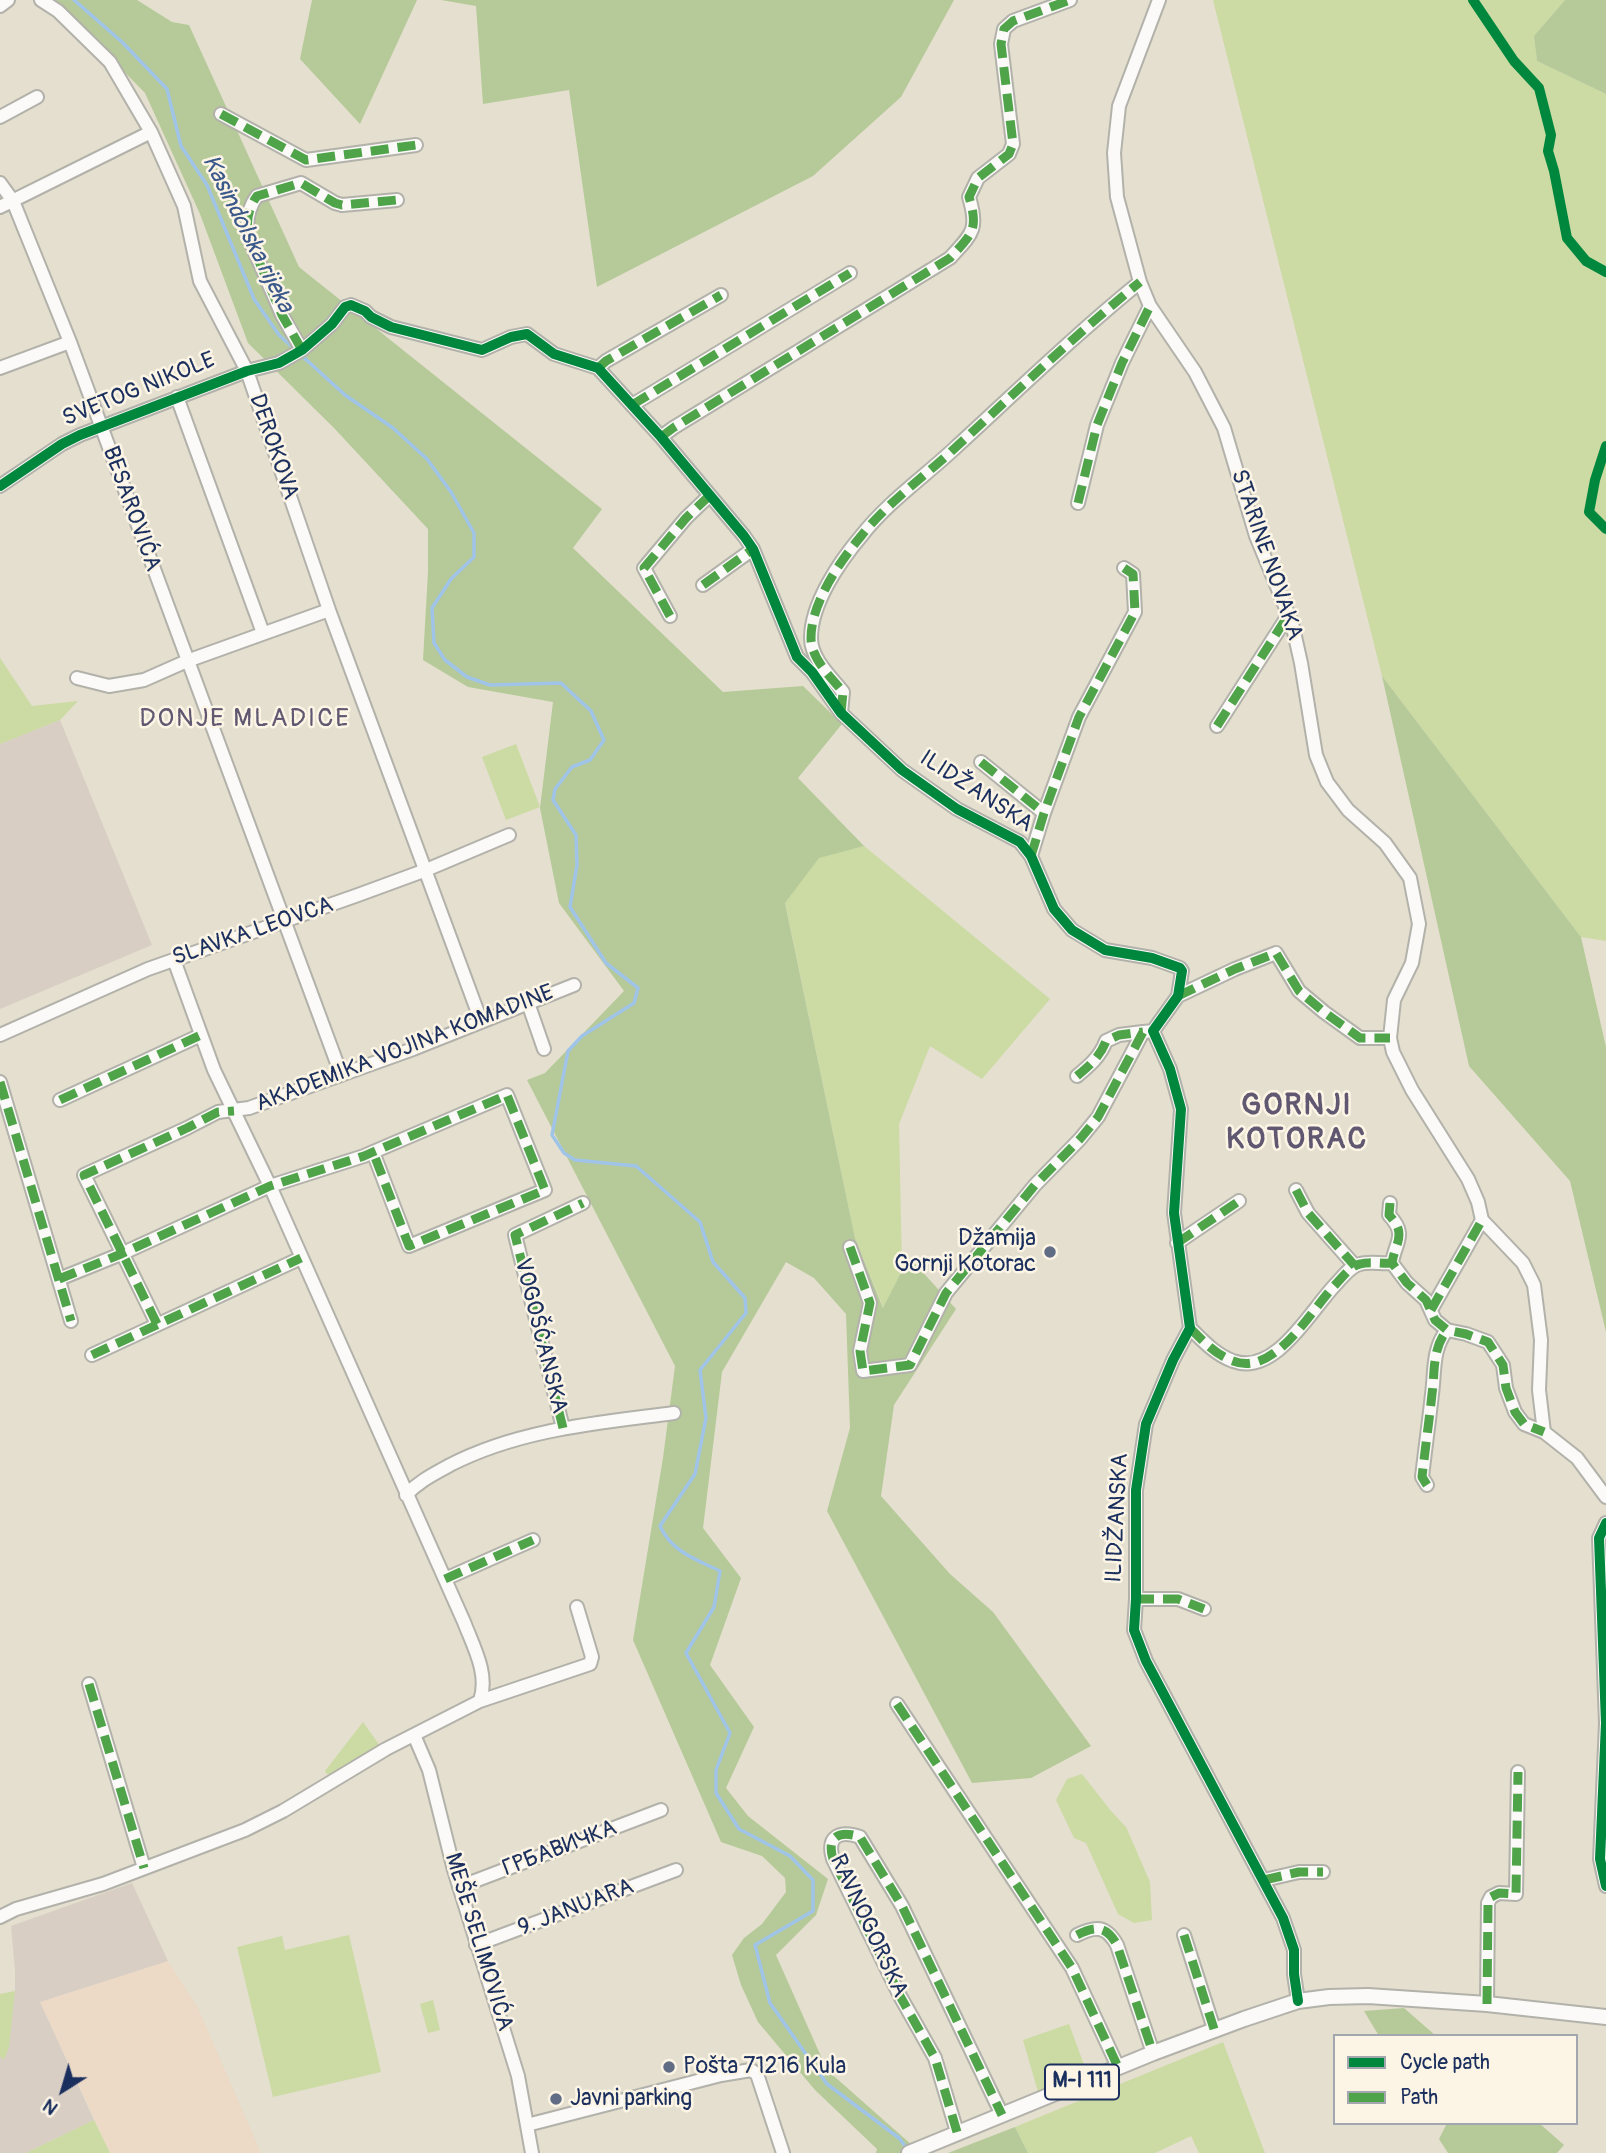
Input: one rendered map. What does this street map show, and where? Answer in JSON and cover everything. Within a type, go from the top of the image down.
[{"type":"main road","name":"M-I 111","points":[[914,2150],[1214,2029],[1298,2001],[1368,1996],[1487,2004],[1606,2017]]},
{"type":"street","points":[[0,6],[8,0]]},
{"type":"street","name":"DEROKOVA","points":[[41,0],[58,11],[110,62],[151,132],[184,206],[200,281],[247,371],[329,610],[481,1021]]},
{"type":"street","points":[[661,437],[749,379],[950,258],[974,229],[969,197],[978,178],[1009,154],[1013,144],[1002,44],[1004,29],[1013,21],[1070,0]]},
{"type":"street","name":"STARINE NOVAKA","points":[[1159,0],[1119,106],[1114,153],[1116,197],[1140,282],[1150,306],[1195,372],[1224,428],[1256,536],[1289,614],[1301,663],[1316,755],[1327,782],[1348,810],[1385,843],[1410,878],[1419,924],[1412,963],[1394,1000],[1390,1038],[1393,1052],[1412,1090],[1468,1179],[1482,1220],[1523,1263],[1534,1284],[1541,1340],[1539,1390],[1544,1432]]},
{"type":"street","points":[[0,117],[37,97]]},
{"type":"street","points":[[220,114],[306,159],[416,145]]},
{"type":"street","points":[[0,207],[151,132]]},
{"type":"street","points":[[301,183],[306,159]]},
{"type":"street","name":"BESAROVIĆA","points":[[0,183],[13,201],[70,342],[341,1074]]},
{"type":"street","points":[[302,350],[282,315],[248,236],[246,224],[253,201],[257,196],[301,183],[342,205],[397,200]]},
{"type":"street","points":[[632,405],[850,273]]},
{"type":"street","points":[[841,713],[843,692],[811,645],[815,615],[834,572],[882,512],[1104,311],[1140,282]]},
{"type":"street","points":[[598,368],[721,295]]},
{"type":"street","name":"ILIDŽANSKA","points":[[302,350],[332,324],[345,307],[351,305],[391,327],[482,350],[511,337],[527,334],[554,354],[598,368],[661,437],[744,536],[753,549],[797,657],[812,672],[841,713],[902,770],[957,809],[1020,842],[1031,856],[1054,909],[1072,930],[1105,950],[1152,958],[1177,966],[1182,971],[1178,996]]},
{"type":"street","points":[[1078,503],[1097,425],[1122,363],[1150,306]]},
{"type":"street","points":[[0,368],[70,342]]},
{"type":"street","name":"SVETOG NIKOLE","points":[[0,486],[62,444],[177,397],[247,371],[279,363],[302,350]]},
{"type":"street","points":[[177,397],[263,633]]},
{"type":"street","points":[[670,616],[644,568],[709,496]]},
{"type":"street","points":[[703,585],[753,549]]},
{"type":"street","name":"ILIDŽANSKA","points":[[1031,856],[1079,717],[1135,612],[1133,574],[1124,568]]},
{"type":"street","points":[[77,678],[108,686],[144,680],[187,661],[329,610]]},
{"type":"street","points":[[1217,726],[1289,614]]},
{"type":"street","name":"ILIDŽANSKA","points":[[981,762],[1044,813]]},
{"type":"street","name":"SLAVKA LEOVCA","points":[[0,1035],[148,969],[426,870],[509,835]]},
{"type":"street","points":[[850,1247],[870,1303],[860,1351],[863,1371],[909,1365],[946,1293],[1035,1185],[1098,1117],[1148,1032],[1178,996],[1276,953],[1299,991],[1324,1012],[1360,1038],[1390,1038]]},
{"type":"street","name":"AKADEMIKA VOJINA KOMADINE","points":[[174,960],[214,1070],[341,1343],[406,1495]]},
{"type":"street","name":"AKADEMIKA VOJINA KOMADINE","points":[[157,1324],[84,1175],[218,1112],[249,1108],[413,1049],[574,985]]},
{"type":"street","points":[[528,1003],[544,1049]]},
{"type":"street","points":[[1077,1076],[1094,1062],[1106,1041],[1119,1035],[1148,1032]]},
{"type":"street","points":[[1148,1032],[1170,1069],[1181,1109],[1174,1213],[1177,1243],[1190,1328],[1209,1347],[1234,1362],[1254,1363],[1265,1360],[1279,1349],[1326,1294],[1355,1266],[1392,1264]]},
{"type":"street","points":[[60,1100],[201,1035]]},
{"type":"street","points":[[0,1082],[71,1321]]},
{"type":"street","points":[[59,1279],[121,1254],[270,1186],[373,1152],[507,1095],[545,1190],[409,1246],[373,1152]]},
{"type":"street","points":[[1296,1191],[1308,1213],[1355,1266]]},
{"type":"street","points":[[1177,1243],[1239,1201]]},
{"type":"street","name":"VOGOŠĆANSKA","points":[[563,1428],[515,1235],[583,1203]]},
{"type":"street","points":[[1390,1203],[1389,1215],[1398,1224],[1399,1232],[1392,1264]]},
{"type":"street","points":[[1431,1310],[1482,1220]]},
{"type":"street","points":[[92,1355],[301,1258]]},
{"type":"street","points":[[1392,1264],[1406,1283],[1426,1300],[1435,1320],[1447,1330],[1488,1342],[1503,1365],[1506,1388],[1515,1412],[1524,1424],[1544,1432],[1577,1458],[1606,1497]]},
{"type":"street","name":"ILIDŽANSKA","points":[[1190,1328],[1172,1360],[1146,1424],[1136,1490],[1134,1630],[1139,1646],[1283,1918],[1294,1950],[1298,2001]]},
{"type":"street","points":[[1427,1486],[1422,1478],[1434,1364],[1440,1338],[1447,1330]]},
{"type":"street","name":"VOGOŠĆANSKA","points":[[406,1495],[422,1480],[464,1458],[531,1434],[674,1413]]},
{"type":"street","points":[[406,1495],[445,1579],[481,1668],[484,1679],[480,1701]]},
{"type":"street","points":[[1606,1523],[1599,1538],[1606,1723],[1600,1859],[1606,1886]]},
{"type":"street","points":[[445,1579],[533,1540]]},
{"type":"street","points":[[1136,1599],[1178,1599],[1204,1609]]},
{"type":"street","points":[[0,1917],[16,1909],[103,1884],[245,1830],[480,1701],[590,1664],[592,1657],[577,1607]]},
{"type":"street","points":[[89,1684],[144,1868]]},
{"type":"street","points":[[897,1704],[1072,1968],[1118,2067]]},
{"type":"street","name":"MEŠE SELIMOVIĆA","points":[[414,1735],[429,1770],[459,1887],[514,2064],[532,2153]]},
{"type":"street","points":[[1487,2004],[1488,1903],[1491,1897],[1499,1894],[1516,1894],[1518,1772]]},
{"type":"street","name":"ГРБАВИЧКА","points":[[459,1887],[661,1810]]},
{"type":"street","name":"RAVNOGORSKA","points":[[957,2132],[935,2058],[900,1996],[833,1859],[830,1848],[838,1835],[848,1833],[860,1837],[902,1906],[1002,2115]]},
{"type":"street","name":"9. JANUARA","points":[[476,1945],[676,1870]]},
{"type":"street","points":[[1264,1880],[1299,1872],[1323,1872]]},
{"type":"street","points":[[1077,1935],[1091,1928],[1107,1931],[1112,1936],[1153,2053]]},
{"type":"street","points":[[1184,1935],[1214,2029]]},
{"type":"street","points":[[527,2125],[721,2075],[751,2070],[757,2074],[783,2153]]},
{"type":"shaded area","points":[[60,720],[152,945],[0,1009],[0,744]]},
{"type":"shaded area","points":[[132,1883],[168,1961],[40,2002],[94,2120],[26,2153],[0,2153],[0,2056],[4,2059],[15,1991],[11,1926]]},
{"type":"shaded area","points":[[168,1961],[198,2008],[261,2153],[110,2153],[40,2002]]},
{"type":"green space","points":[[49,0],[137,0],[172,22],[189,25],[299,267],[602,509],[573,548],[723,692],[803,686],[842,724],[798,778],[864,846],[819,858],[785,903],[855,1238],[883,1308],[909,1257],[956,1309],[894,1405],[881,1496],[950,1574],[993,1612],[1091,1746],[1031,1778],[972,1783],[827,1511],[850,1428],[846,1314],[814,1278],[786,1262],[722,1372],[703,1528],[741,1578],[710,1665],[754,1727],[726,1788],[748,1816],[828,1879],[816,1915],[776,1955],[827,2070],[921,2153],[876,2153],[877,2149],[815,2090],[758,2022],[741,1985],[732,1955],[744,1938],[762,1924],[786,1892],[785,1878],[762,1856],[721,1842],[633,1640],[675,1366],[527,1080],[545,1073],[624,991],[559,903],[540,808],[553,702],[468,687],[423,660],[428,529],[334,428],[248,343],[200,214],[145,93],[62,8]]},
{"type":"green space","points":[[312,0],[417,0],[360,124],[300,59]]},
{"type":"green space","points":[[441,0],[954,0],[901,97],[813,176],[597,287],[569,90],[483,104],[476,6]]},
{"type":"green space","points":[[1213,0],[1565,0],[1534,36],[1537,61],[1606,94],[1606,941],[1581,937],[1382,676]]},
{"type":"green space","points":[[1565,0],[1606,0],[1606,94],[1537,61],[1534,36]]},
{"type":"green space","points":[[0,658],[32,706],[78,701],[60,720],[0,744]]},
{"type":"green space","points":[[1382,676],[1581,937],[1606,1047],[1606,1332],[1570,1181],[1469,1066]]},
{"type":"green space","points":[[516,744],[540,807],[506,820],[482,757]]},
{"type":"green space","points":[[864,846],[1050,999],[982,1079],[930,1046],[899,1124],[902,1271],[884,1309],[855,1238],[785,902],[819,857]]},
{"type":"green space","points":[[363,1722],[380,1746],[332,1775],[327,1774],[325,1771]]},
{"type":"green space","points":[[1082,1774],[1126,1827],[1150,1882],[1152,1920],[1134,1923],[1118,1914],[1086,1843],[1074,1838],[1056,1800],[1067,1779]]},
{"type":"green space","points":[[349,1935],[381,2072],[273,2097],[237,1947],[282,1936],[285,1950]]},
{"type":"green space","points":[[15,1991],[9,2047],[4,2060],[0,2056],[0,1994]]},
{"type":"green space","points":[[433,2000],[440,2030],[428,2033],[420,2004]]},
{"type":"green space","points":[[1404,2008],[1434,2034],[1378,2034],[1364,2011]]},
{"type":"green space","points":[[1069,2024],[1086,2070],[1038,2092],[1023,2040]]},
{"type":"green space","points":[[1223,2042],[1265,2153],[1199,2153],[1191,2136],[1155,2153],[1028,2153],[1015,2127]]},
{"type":"green space","points":[[94,2120],[110,2153],[26,2153]]},
{"type":"green space","points":[[1446,2125],[1541,2125],[1564,2145],[1557,2153],[1448,2153],[1439,2139]]},
{"type":"green space","points":[[1015,2127],[1028,2153],[948,2153]]},
{"type":"waterway","name":"Kasindolska rijeka","points":[[74,0],[122,42],[167,89],[181,146],[207,185],[254,299],[279,335],[345,395],[393,428],[427,459],[451,492],[474,533],[474,557],[451,579],[432,608],[434,643],[445,660],[467,677],[490,685],[561,683],[591,711],[604,740],[590,760],[572,767],[555,789],[553,800],[576,835],[577,865],[570,907],[606,963],[638,988],[634,1003],[582,1036],[568,1051],[552,1135],[564,1153],[575,1160],[636,1166],[700,1222],[713,1262],[745,1298],[746,1313],[700,1370],[706,1418],[695,1474],[660,1526],[678,1549],[720,1571],[714,1607],[686,1653],[730,1733],[716,1770],[716,1793],[739,1829],[790,1856],[813,1880],[813,1911],[755,1945],[770,2003],[827,2084],[899,2138],[908,2150]]},
{"type":"marked path","points":[[661,437],[950,258],[972,231],[973,217],[969,197],[978,178],[1009,154],[1013,144],[1001,44],[1004,29],[1013,21],[1070,0]]},
{"type":"marked path","points":[[221,114],[306,160],[416,145]]},
{"type":"marked path","points":[[302,350],[282,315],[248,236],[248,215],[257,196],[301,183],[342,205],[397,200]]},
{"type":"marked path","points":[[632,405],[850,273]]},
{"type":"marked path","points":[[841,713],[843,692],[818,660],[811,638],[812,625],[821,597],[845,557],[872,523],[895,501],[1140,282]]},
{"type":"marked path","points":[[598,368],[721,295]]},
{"type":"marked path","points":[[1078,503],[1097,425],[1122,363],[1150,306]]},
{"type":"marked path","points":[[670,616],[644,568],[686,518],[709,496]]},
{"type":"marked path","points":[[703,585],[753,549]]},
{"type":"marked path","points":[[1031,856],[1079,717],[1135,612],[1133,574],[1124,568]]},
{"type":"marked path","points":[[1217,726],[1289,614]]},
{"type":"marked path","points":[[981,762],[1044,813]]},
{"type":"marked path","points":[[1178,996],[1276,953],[1299,991],[1324,1012],[1360,1038],[1390,1038]]},
{"type":"marked path","points":[[850,1247],[870,1303],[860,1351],[863,1371],[910,1365],[946,1293],[1035,1185],[1098,1117],[1143,1032],[1153,1031]]},
{"type":"marked path","points":[[1077,1076],[1090,1065],[1106,1041],[1119,1035],[1143,1032]]},
{"type":"marked path","points":[[60,1100],[201,1035]]},
{"type":"marked path","points":[[0,1082],[71,1321]]},
{"type":"marked path","points":[[59,1279],[121,1254],[270,1186],[364,1156],[373,1152],[507,1095],[545,1190],[409,1246],[373,1152]]},
{"type":"marked path","points":[[157,1324],[84,1175],[218,1112],[234,1111]]},
{"type":"marked path","points":[[1296,1190],[1308,1213],[1355,1266]]},
{"type":"marked path","points":[[1177,1243],[1239,1201]]},
{"type":"marked path","points":[[563,1428],[515,1235],[583,1203]]},
{"type":"marked path","points":[[1390,1203],[1389,1215],[1399,1233],[1392,1263]]},
{"type":"marked path","points":[[1431,1310],[1482,1220]]},
{"type":"marked path","points":[[92,1355],[301,1258]]},
{"type":"marked path","points":[[1190,1328],[1210,1347],[1233,1361],[1248,1363],[1263,1359],[1291,1338],[1353,1267],[1367,1263],[1392,1263],[1407,1283],[1426,1300],[1435,1320],[1447,1330],[1488,1342],[1503,1365],[1506,1388],[1515,1412],[1524,1424],[1544,1432]]},
{"type":"marked path","points":[[1427,1485],[1422,1477],[1435,1361],[1442,1337],[1447,1330]]},
{"type":"marked path","points":[[445,1579],[533,1540]]},
{"type":"marked path","points":[[1136,1599],[1178,1599],[1204,1609]]},
{"type":"marked path","points":[[89,1684],[144,1868]]},
{"type":"marked path","points":[[897,1704],[1072,1968],[1118,2067]]},
{"type":"marked path","points":[[1487,2004],[1488,1903],[1491,1897],[1499,1893],[1516,1894],[1518,1772]]},
{"type":"marked path","points":[[957,2132],[935,2058],[900,1996],[833,1859],[831,1845],[836,1837],[846,1834],[860,1837],[902,1906],[1002,2115]]},
{"type":"marked path","points":[[1264,1880],[1299,1872],[1323,1872]]},
{"type":"marked path","points":[[1077,1935],[1100,1929],[1113,1938],[1153,2053]]},
{"type":"marked path","points":[[1184,1935],[1214,2029]]},
{"type":"cycle path","points":[[1473,0],[1514,61],[1539,88],[1551,135],[1548,151],[1567,238],[1586,261],[1606,272]]},
{"type":"cycle path","points":[[0,486],[80,435],[247,371],[279,363],[302,350],[332,324],[345,307],[351,305],[391,327],[482,350],[511,337],[527,334],[554,354],[598,368],[661,437],[744,536],[753,549],[797,657],[812,672],[841,713],[902,770],[957,809],[1020,842],[1031,856],[1054,909],[1072,930],[1105,950],[1152,958],[1180,968],[1182,971],[1178,996],[1153,1031],[1170,1069],[1181,1109],[1174,1213],[1190,1328],[1173,1360],[1146,1424],[1136,1490],[1134,1630],[1146,1661],[1283,1918],[1294,1950],[1298,2001]]},
{"type":"cycle path","points":[[1606,446],[1595,480],[1589,512],[1606,529]]},
{"type":"cycle path","points":[[1606,1523],[1599,1538],[1606,1723],[1600,1859],[1606,1886]]},
{"type":"place","name":"Džamija Gornji Kotorac","points":[[1050,1252]]},
{"type":"place","name":"Pošta 71216 Kula","points":[[669,2067]]},
{"type":"place","name":"Javni parking","points":[[556,2099]]},
{"type":"district","name":"DONJE MLADICE","points":[[245,719]]},
{"type":"district","name":"GORNJI KOTORAC","points":[[1297,1123]]}]
